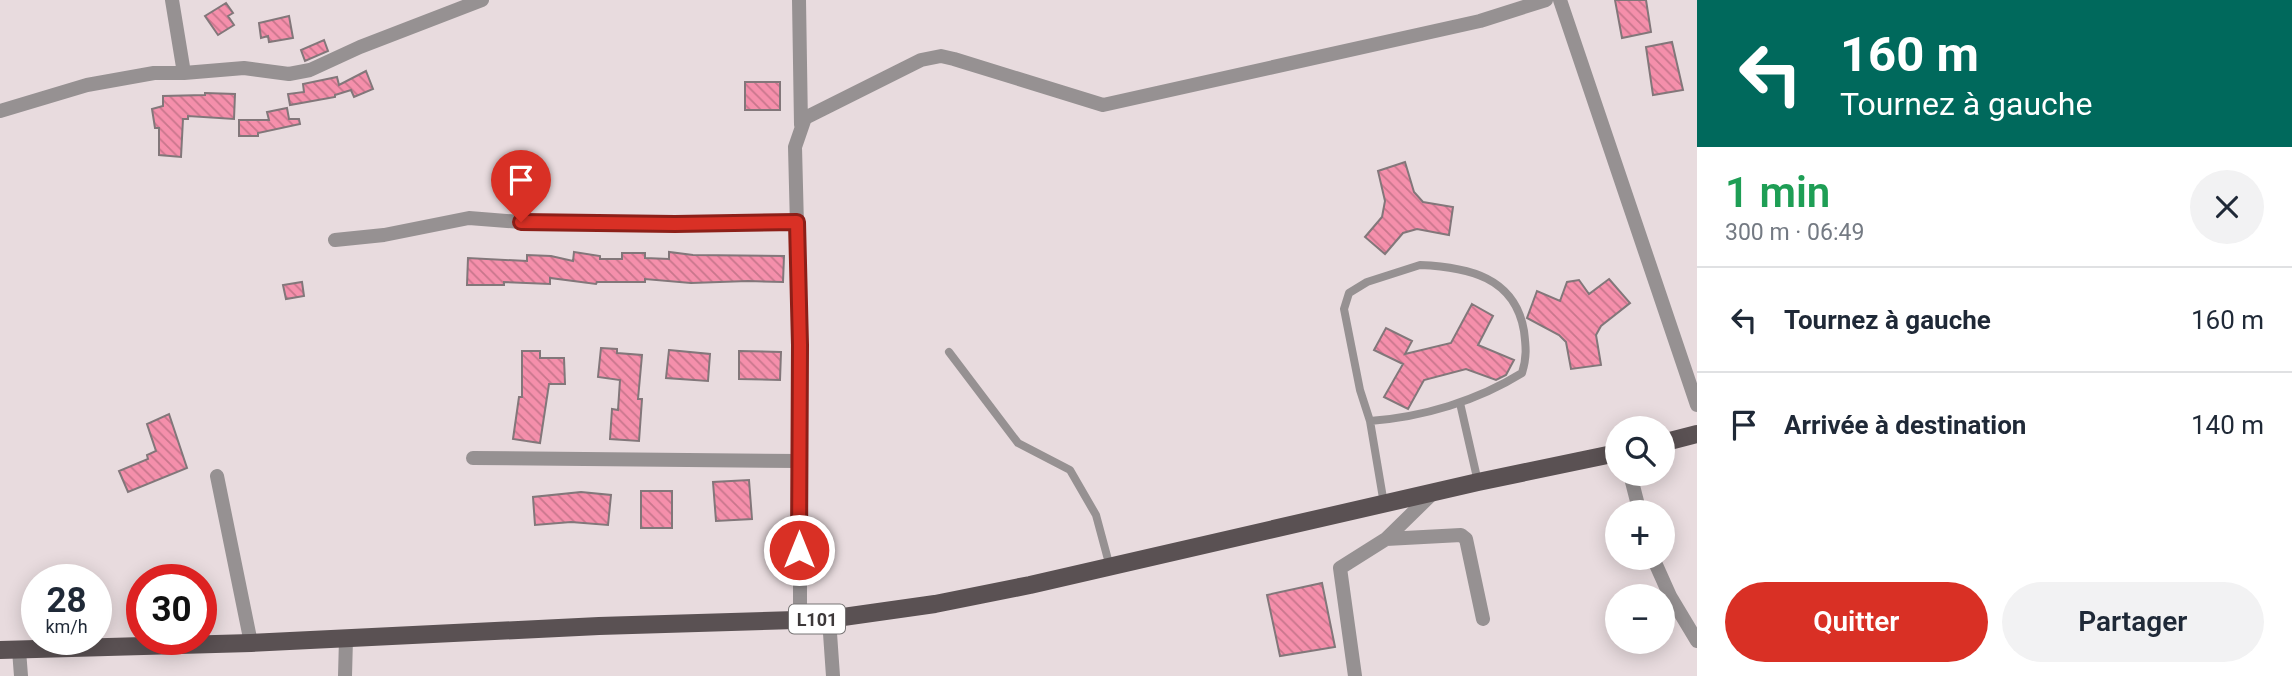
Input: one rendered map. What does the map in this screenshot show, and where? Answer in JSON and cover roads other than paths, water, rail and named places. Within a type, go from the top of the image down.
[{"type":"main road","points":[[1675,440],[1697,434]]},
{"type":"main road","name":"L101","points":[[0,650],[251,643],[600,626],[829,619],[935,604],[1605,456]]},
{"type":"street","points":[[172,0],[184,73]]},
{"type":"street","points":[[0,111],[88,85],[154,73],[244,68],[289,74],[310,70],[360,47],[482,0]]},
{"type":"street","points":[[799,0],[801,125]]},
{"type":"street","points":[[800,620],[795,147],[805,118],[921,60],[940,56],[1029,80],[1103,104],[1480,21],[1546,0]]},
{"type":"street","points":[[1560,0],[1697,405]]},
{"type":"street","points":[[335,240],[384,235],[469,218],[547,224],[797,222]]},
{"type":"street","points":[[473,458],[799,461]]},
{"type":"street","points":[[216,476],[251,643]]},
{"type":"street","points":[[1355,676],[1340,568],[1386,539],[1433,493]]},
{"type":"street","points":[[1386,539],[1461,535],[1466,539],[1483,620]]},
{"type":"street","points":[[1658,570],[1670,596],[1697,641]]},
{"type":"street","points":[[829,619],[833,676]]},
{"type":"street","points":[[345,676],[346,639]]},
{"type":"street","points":[[19,650],[20,676]]},
{"type":"lane","points":[[1370,421],[1394,419],[1460,403],[1495,390],[1522,373],[1527,356],[1521,313],[1510,294],[1496,282],[1449,266],[1420,265],[1367,282],[1349,293],[1344,309],[1360,390],[1370,421],[1384,505]]},
{"type":"lane","points":[[949,352],[1018,443],[1070,470],[1096,515],[1110,567]]},
{"type":"lane","points":[[1460,403],[1478,482]]}]
